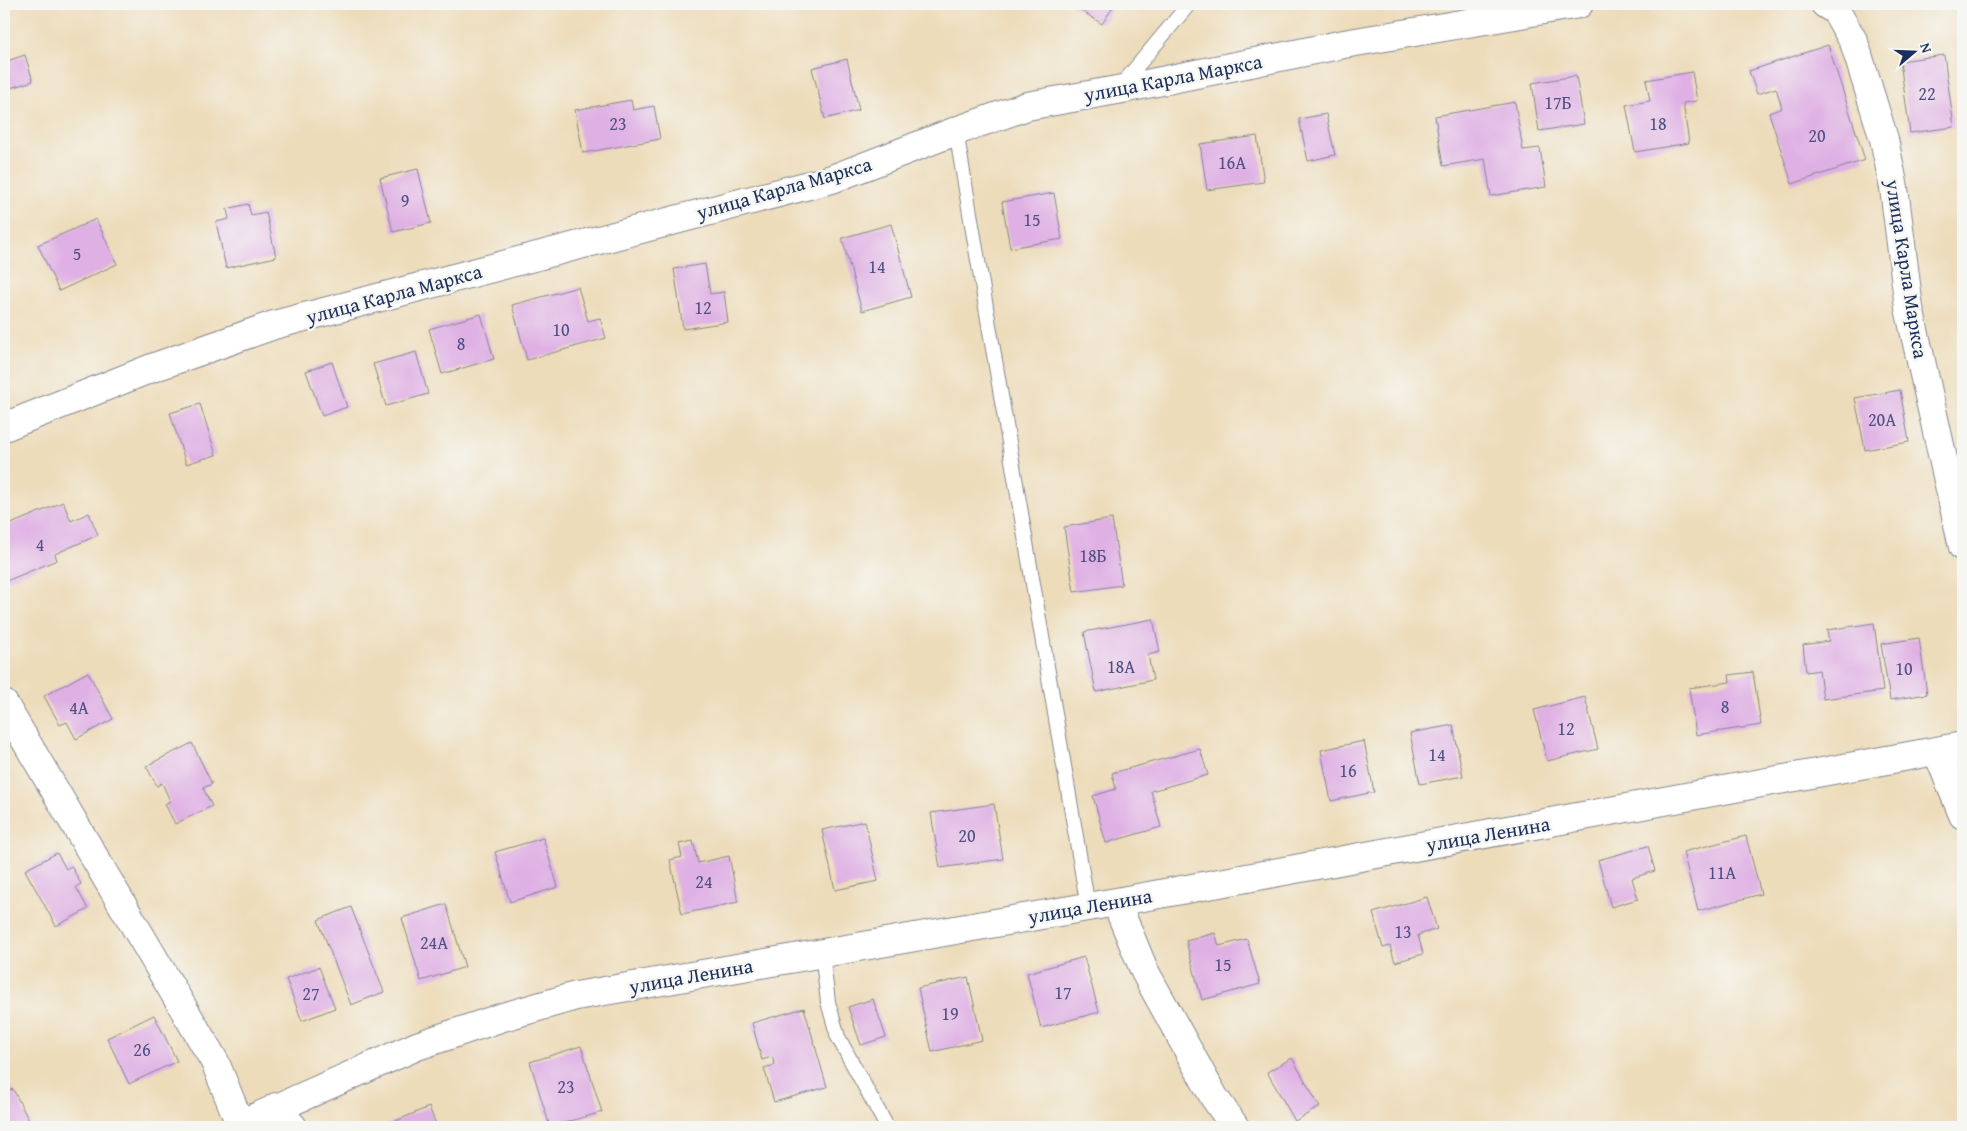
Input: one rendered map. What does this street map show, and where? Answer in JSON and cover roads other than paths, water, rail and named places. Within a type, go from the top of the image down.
[{"type":"street","name":"улица Карла Маркса","points":[[4,427],[152,368],[274,325],[832,179],[1027,106],[1117,90],[1344,44],[1579,4]]},
{"type":"street","name":"улица Карла Маркса","points":[[1825,4],[1836,11],[1854,42],[1884,139],[1894,188],[1909,308],[1963,547]]},
{"type":"street","points":[[7,717],[214,1062],[237,1126]]},
{"type":"street","name":"улица Ленина","points":[[237,1126],[285,1117],[417,1046],[503,1017],[576,996],[1116,902],[1950,749]]},
{"type":"street","points":[[1950,749],[1963,815]]},
{"type":"street","points":[[1116,902],[1145,972],[1214,1097],[1235,1127]]},
{"type":"lane","points":[[1117,90],[1190,4]]},
{"type":"lane","points":[[956,131],[1088,907]]},
{"type":"lane","points":[[822,953],[828,1002],[838,1037],[887,1127]]}]
